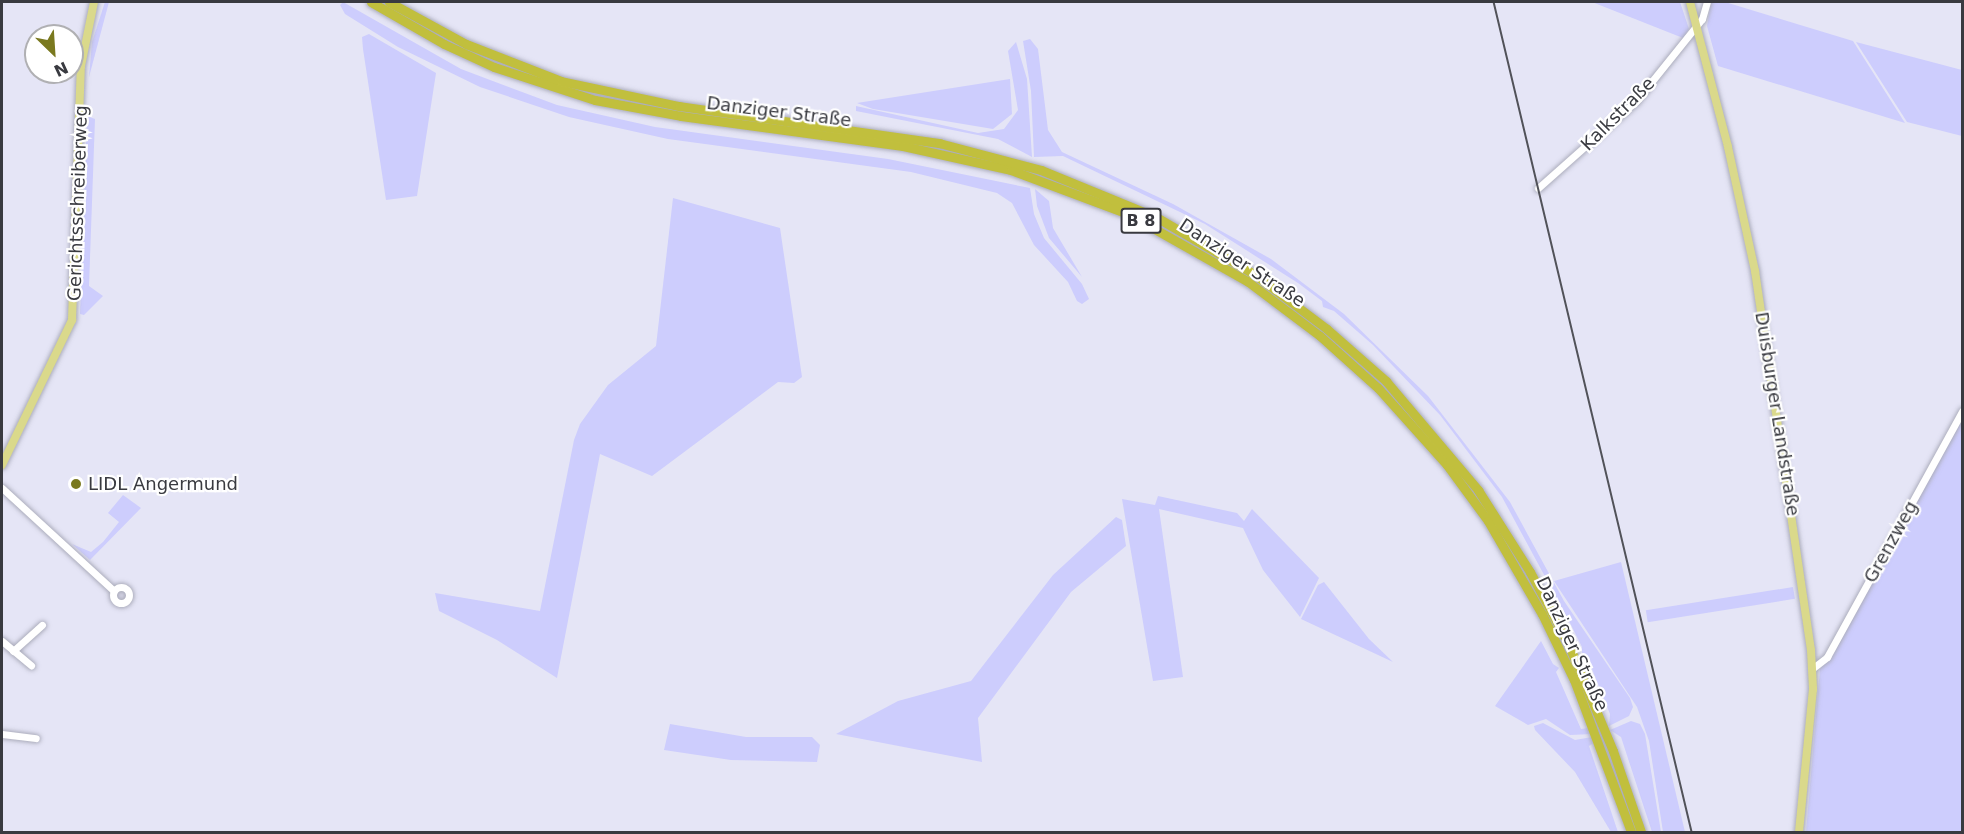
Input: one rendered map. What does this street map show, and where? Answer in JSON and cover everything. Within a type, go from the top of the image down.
[{"type":"highway","name":"Danziger Straße","points":[[371,2],[465,54],[567,92],[681,116],[903,146],[1011,170],[1136,218],[1247,281],[1320,336],[1378,388],[1447,465],[1488,521],[1566,663],[1604,753],[1631,832]]},
{"type":"highway","name":"Danziger Straße","points":[[389,2],[466,44],[561,81],[679,106],[905,136],[1041,170],[1156,217],[1254,274],[1327,328],[1386,381],[1478,490],[1530,572],[1567,641],[1613,751],[1641,832]]},
{"type":"main road","name":"Gerichtsschreiberweg","points":[[2,465],[72,320],[83,48],[94,2]]},
{"type":"main road","name":"Gerichtsschreiberweg","points":[[82,86],[86,48],[99,2]]},
{"type":"main road","name":"Duisburger Landstraße","points":[[1690,2],[1755,271],[1813,668],[1799,832]]},
{"type":"street","name":"Kalkstraße","points":[[1538,188],[1623,114],[1697,26],[1707,2]]},
{"type":"street","name":"Grenzweg","points":[[1813,668],[1827,657],[1962,411]]},
{"type":"street","points":[[2,488],[114,591]]},
{"type":"street","points":[[13,651],[42,625]]},
{"type":"street","points":[[2,641],[31,665]]},
{"type":"street","points":[[2,734],[36,738]]},
{"type":"shaded area","points":[[105,2],[109,2],[89,77],[92,42]]},
{"type":"shaded area","points":[[343,2],[461,69],[557,105],[655,127],[888,159],[1030,188],[1034,214],[1044,238],[1082,284],[1089,299],[1082,304],[1077,301],[1068,282],[1034,245],[1012,203],[997,193],[911,172],[668,139],[569,117],[480,87],[398,47],[345,14],[340,5]]},
{"type":"shaded area","points":[[1592,2],[1680,2],[1689,29],[1683,38]]},
{"type":"shaded area","points":[[1711,2],[1725,2],[1853,41],[1905,123],[1718,66],[1707,26]]},
{"type":"shaded area","points":[[369,34],[436,73],[417,196],[386,200],[363,49],[362,37]]},
{"type":"shaded area","points":[[1030,39],[1038,49],[1048,130],[1062,152],[1173,204],[1271,259],[1344,314],[1428,396],[1510,502],[1564,601],[1630,698],[1633,707],[1629,716],[1609,726],[1610,714],[1588,659],[1582,659],[1582,647],[1502,497],[1440,415],[1373,345],[1334,311],[1323,307],[1322,301],[1298,283],[1205,224],[1063,156],[1034,157],[1031,91],[1023,41]]},
{"type":"shaded area","points":[[1016,42],[1027,79],[1032,157],[998,139],[856,111],[856,106],[978,133],[1004,129],[1018,110],[1008,51]]},
{"type":"shaded area","points":[[1856,42],[1962,70],[1962,136],[1907,122]]},
{"type":"shaded area","points":[[1010,79],[1012,114],[993,129],[873,109],[857,103]]},
{"type":"shaded area","points":[[87,116],[95,119],[89,286],[103,296],[84,315],[80,314]]},
{"type":"shaded area","points":[[1035,189],[1049,201],[1053,228],[1082,277],[1049,238],[1037,206]]},
{"type":"shaded area","points":[[673,198],[780,228],[802,377],[794,383],[778,382],[652,476],[600,454],[557,678],[497,640],[439,611],[435,593],[540,611],[574,440],[580,424],[608,385],[656,346]]},
{"type":"shaded area","points":[[1962,412],[1962,832],[1806,832],[1820,669]]},
{"type":"shaded area","points":[[123,495],[141,508],[90,560],[72,544],[91,552],[103,542],[119,522],[108,513]]},
{"type":"shaded area","points":[[1158,496],[1237,513],[1244,521],[1252,509],[1319,578],[1300,617],[1263,570],[1243,528],[1159,509],[1183,677],[1153,681],[1122,499],[1155,505]]},
{"type":"shaded area","points":[[1116,517],[1122,520],[1126,546],[1071,592],[978,718],[982,762],[836,734],[898,701],[971,681],[1053,575]]},
{"type":"shaded area","points":[[1621,562],[1685,832],[1663,832],[1649,741],[1637,707],[1554,581]]},
{"type":"shaded area","points":[[1324,582],[1369,639],[1393,662],[1301,619],[1318,585]]},
{"type":"shaded area","points":[[1793,587],[1795,599],[1648,622],[1646,610]]},
{"type":"shaded area","points":[[1541,641],[1553,664],[1559,668],[1556,672],[1581,729],[1589,728],[1592,734],[1570,735],[1546,719],[1528,725],[1495,706]]},
{"type":"shaded area","points":[[1631,721],[1640,724],[1645,734],[1661,832],[1652,832],[1621,737],[1610,730]]},
{"type":"shaded area","points":[[1543,723],[1575,740],[1592,737],[1595,742],[1589,746],[1618,832],[1611,832],[1575,772],[1535,730],[1534,726]]},
{"type":"shaded area","points":[[670,724],[746,737],[812,737],[820,745],[817,762],[731,760],[664,750]]},
{"type":"tram line","points":[[1494,2],[1692,832]]},
{"type":"place","name":"LIDL Angermund","points":[[76,484]]}]
